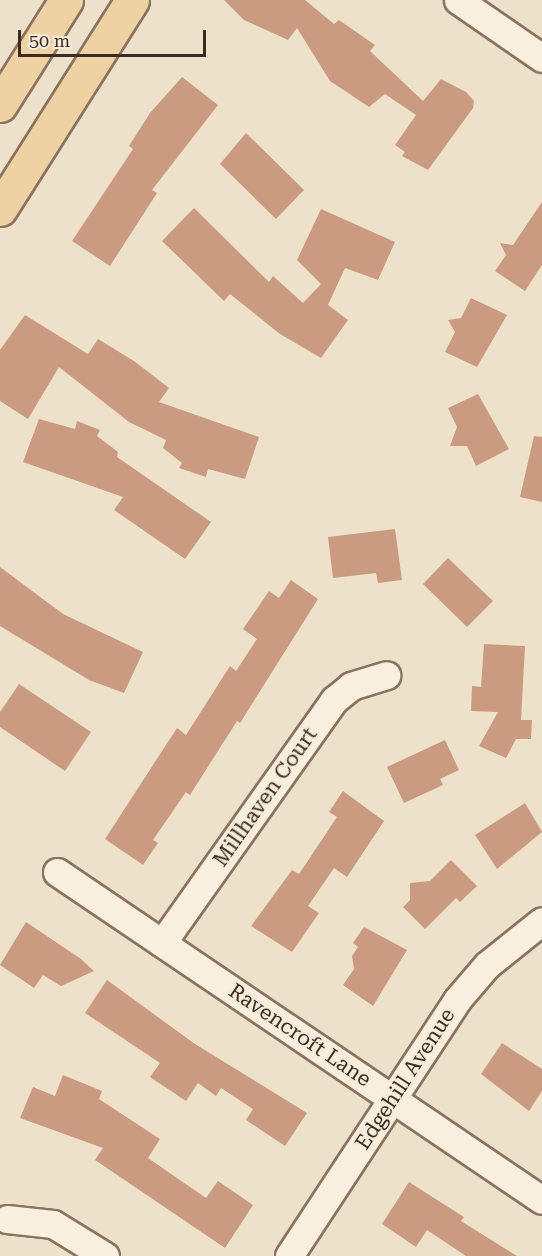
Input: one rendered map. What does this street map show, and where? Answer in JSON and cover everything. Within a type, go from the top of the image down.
[{"type":"main road","points":[[0,105],[66,0]]},
{"type":"main road","points":[[0,209],[132,0]]},
{"type":"street","points":[[458,0],[542,58]]},
{"type":"street","name":"Millhaven Court","points":[[162,943],[334,700],[351,686],[387,675]]},
{"type":"street","name":"Ravencroft Lane","points":[[57,872],[542,1200]]},
{"type":"street","name":"Edgehill Avenue","points":[[289,1256],[457,1000],[487,965],[542,921]]},
{"type":"street","points":[[6,1219],[53,1224],[105,1256]]},
{"type":"building","points":[[224,0],[305,0],[334,24],[339,20],[375,45],[370,51],[423,101],[441,79],[466,92],[474,101],[473,108],[428,170],[402,156],[405,152],[395,145],[416,115],[385,94],[369,107],[330,81],[297,28],[288,40],[244,20]]},
{"type":"building","points":[[182,77],[218,105],[152,190],[157,193],[110,266],[72,241],[133,149],[129,146],[150,113]]},
{"type":"building","points":[[246,133],[304,190],[276,219],[220,164]]},
{"type":"building","points":[[542,202],[542,265],[525,291],[495,271],[506,255],[500,243],[513,245]]},
{"type":"building","points":[[194,208],[269,282],[273,276],[303,303],[321,284],[297,260],[321,209],[395,242],[378,280],[345,268],[328,305],[348,320],[321,358],[280,334],[230,294],[224,301],[162,241]]},
{"type":"building","points":[[471,298],[507,315],[477,367],[445,352],[455,332],[448,320],[461,318]]},
{"type":"building","points":[[25,315],[88,354],[98,339],[134,361],[169,388],[159,402],[259,437],[245,479],[208,469],[206,477],[179,468],[182,463],[163,448],[166,440],[129,422],[59,367],[28,419],[0,401],[0,350]]},
{"type":"building","points":[[478,394],[509,449],[476,466],[467,446],[450,446],[457,427],[448,408]]},
{"type":"building","points":[[39,419],[75,429],[77,421],[100,430],[97,436],[118,452],[117,457],[211,522],[185,559],[114,510],[123,497],[23,462]]},
{"type":"building","points":[[534,436],[542,437],[542,502],[520,497]]},
{"type":"building","points":[[395,529],[402,580],[378,583],[376,573],[333,578],[328,537]]},
{"type":"building","points":[[448,558],[493,601],[467,627],[423,584]]},
{"type":"building","points":[[0,567],[63,614],[143,652],[124,693],[89,680],[0,626]]},
{"type":"building","points":[[291,580],[318,599],[240,723],[237,721],[190,795],[186,792],[153,840],[158,843],[143,865],[105,839],[177,728],[186,735],[230,666],[236,671],[257,639],[243,629],[269,591],[279,598]]},
{"type":"building","points":[[484,644],[525,646],[521,720],[532,720],[531,739],[516,739],[506,758],[479,746],[498,712],[471,711],[472,686],[481,687]]},
{"type":"building","points":[[19,684],[91,732],[65,771],[0,727],[0,712]]},
{"type":"building","points":[[445,740],[459,770],[440,779],[443,785],[404,803],[387,767]]},
{"type":"building","points":[[343,791],[384,821],[347,877],[334,868],[308,906],[319,913],[292,952],[251,926],[292,870],[299,874],[337,817],[329,812]]},
{"type":"building","points":[[525,803],[542,832],[497,869],[475,835]]},
{"type":"building","points":[[451,860],[477,886],[460,902],[456,898],[425,929],[403,907],[410,900],[410,883],[430,881]]},
{"type":"building","points":[[26,922],[81,959],[94,971],[61,986],[43,975],[34,988],[0,965]]},
{"type":"building","points":[[364,927],[407,950],[373,1006],[343,985],[354,969],[352,956],[358,947],[353,943]]},
{"type":"building","points":[[107,980],[195,1044],[307,1113],[285,1146],[246,1120],[253,1109],[221,1088],[216,1096],[198,1083],[186,1101],[150,1077],[160,1063],[85,1013]]},
{"type":"building","points":[[502,1043],[542,1069],[542,1091],[529,1111],[481,1074]]},
{"type":"building","points":[[63,1075],[102,1091],[99,1099],[160,1139],[148,1158],[206,1198],[218,1181],[253,1205],[225,1248],[95,1160],[103,1148],[20,1118],[33,1087],[55,1096]]},
{"type":"building","points":[[409,1182],[464,1217],[461,1221],[517,1256],[466,1256],[427,1230],[416,1247],[382,1224]]}]
